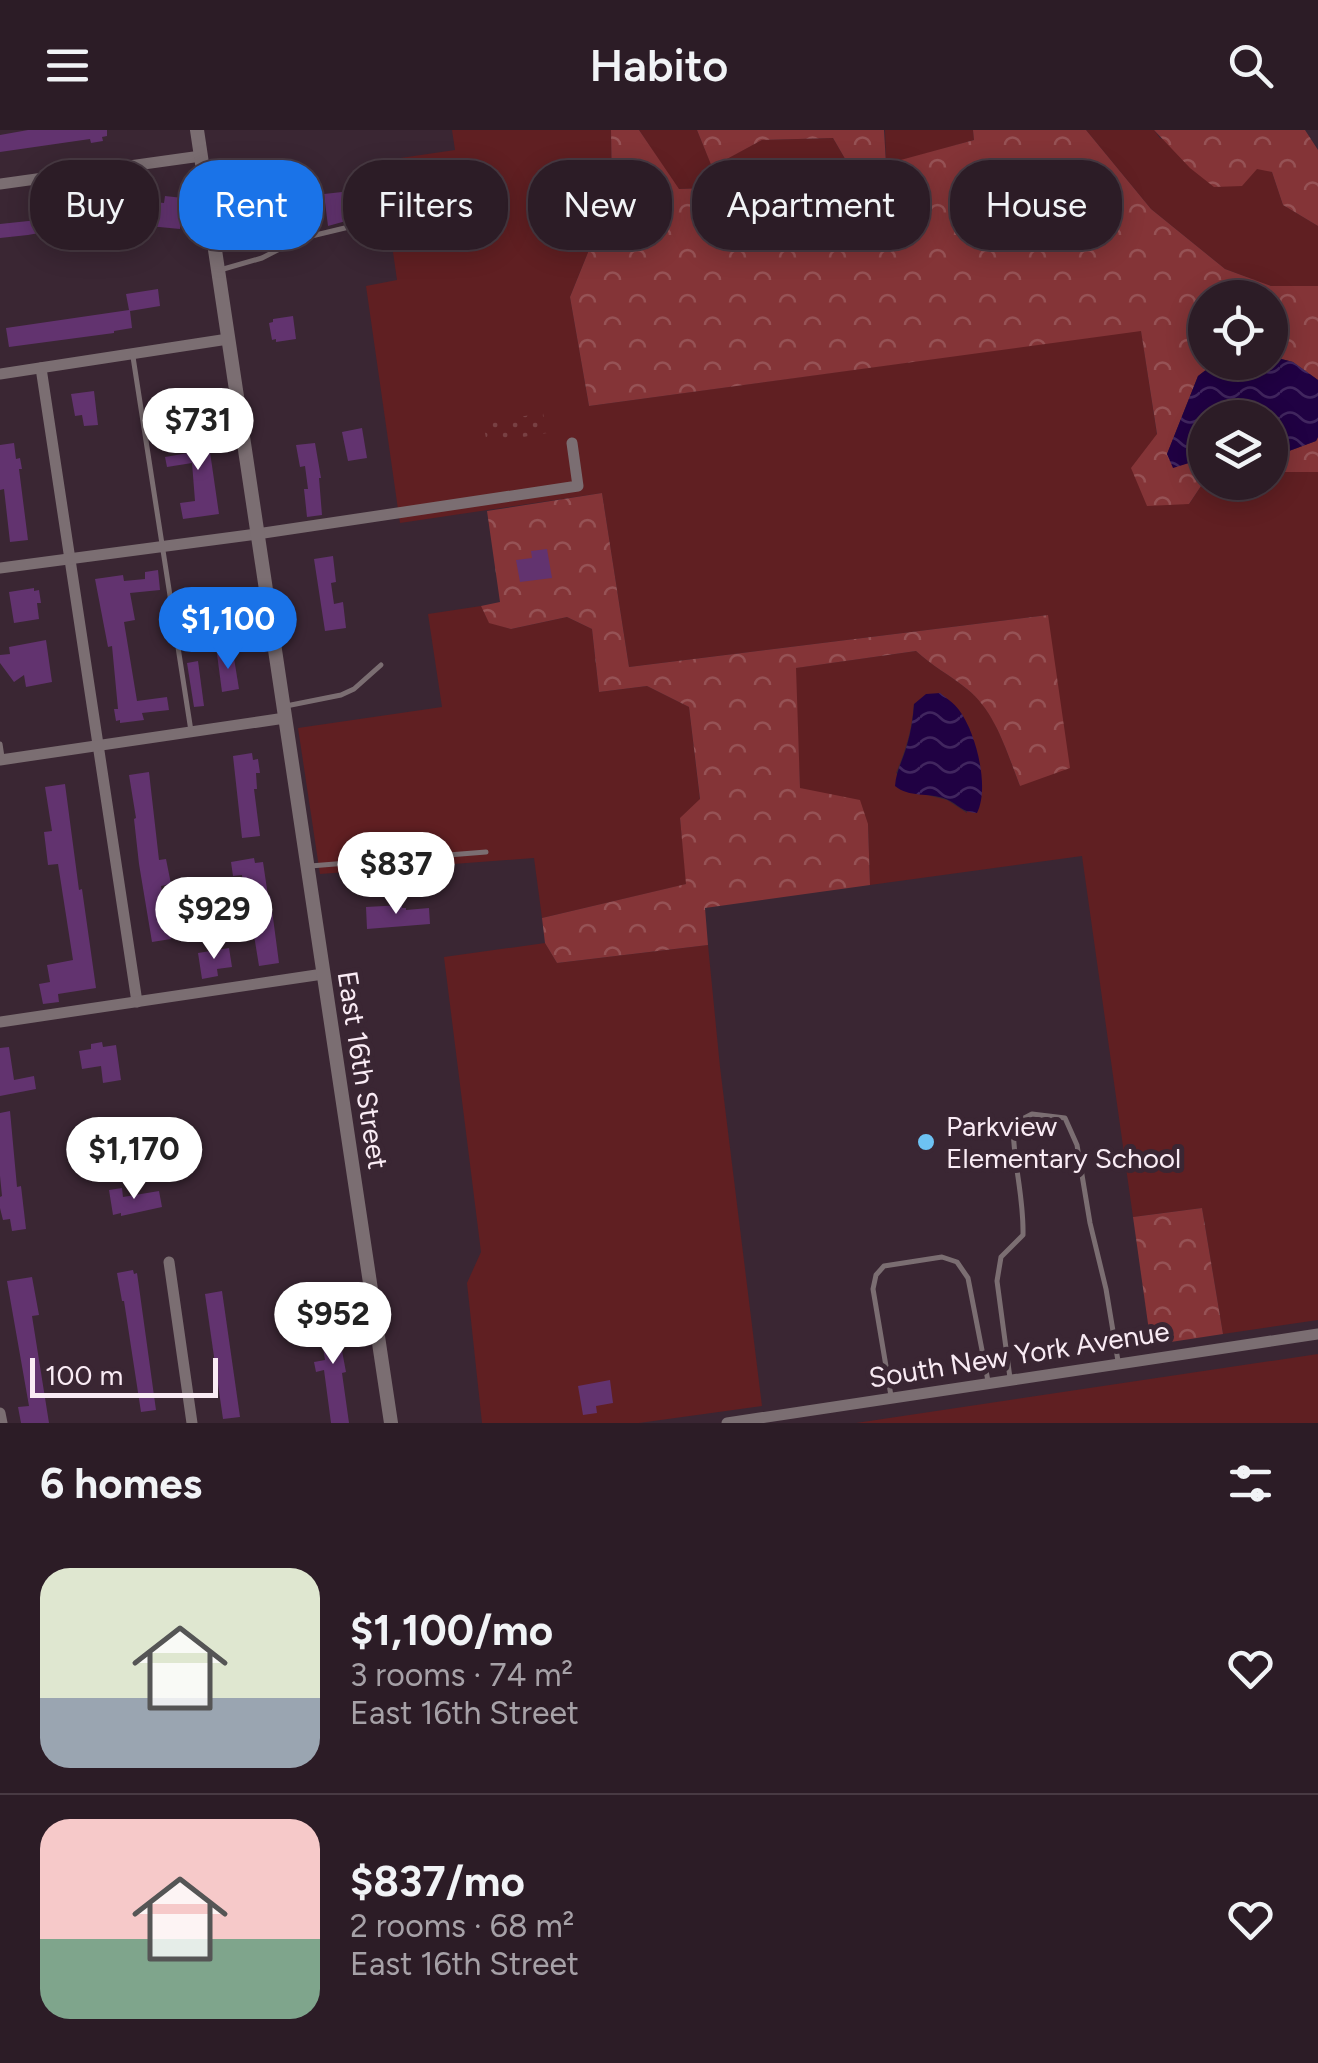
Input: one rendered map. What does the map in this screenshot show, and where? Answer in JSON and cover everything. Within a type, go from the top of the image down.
[{"type":"street","name":"East 16th Street","points":[[197,130],[391,1423]]},
{"type":"street","points":[[0,184],[201,156]]},
{"type":"street","points":[[0,374],[228,339]]},
{"type":"street","points":[[41,368],[138,1002]]},
{"type":"street","points":[[0,568],[578,486],[572,442]]},
{"type":"street","points":[[1,760],[191,731],[284,712]]},
{"type":"street","points":[[0,1022],[323,974]]},
{"type":"street","points":[[170,1262],[192,1423]]},
{"type":"street","name":"South New York Avenue","points":[[726,1423],[1318,1334]]},
{"type":"street","points":[[0,1412],[2,1423]]},
{"type":"lane","points":[[218,270],[262,258],[300,239],[343,228]]},
{"type":"lane","points":[[132,354],[191,731]]},
{"type":"lane","points":[[284,712],[354,689],[381,665]]},
{"type":"lane","points":[[0,744],[1,760]]},
{"type":"lane","points":[[307,867],[486,852]]},
{"type":"lane","points":[[1010,1380],[997,1281],[1001,1257],[1022,1235],[1024,1205],[1013,1154],[1012,1124],[1032,1114],[1066,1118],[1077,1145],[1119,1364]]},
{"type":"lane","points":[[892,1398],[874,1289],[876,1275],[884,1266],[942,1257],[957,1262],[968,1278],[988,1384]]},
{"type":"shaded area","points":[[452,130],[611,130],[611,160],[528,160],[528,250],[589,250],[570,297],[589,406],[1141,330],[1157,435],[1189,504],[1192,500],[1288,500],[1288,472],[1318,472],[1318,1320],[1223,1334],[1202,1208],[1133,1217],[1082,856],[870,885],[868,824],[800,788],[795,668],[916,651],[967,689],[986,709],[1020,786],[1048,615],[629,667],[602,493],[400,523],[366,286],[397,280],[393,250],[508,250],[508,160],[387,160],[455,150]],"holes":[[[940,693],[958,709],[970,729],[967,813],[947,800],[927,795],[896,773],[908,739],[914,704]]]},
{"type":"shaded area","points":[[639,130],[697,130],[710,160],[692,160],[692,189],[678,189],[672,180],[672,160],[659,160]]},
{"type":"shaded area","points":[[885,130],[973,130],[974,140],[904,160],[886,160]]},
{"type":"shaded area","points":[[1086,130],[1154,130],[1160,138],[1272,172],[1283,205],[1318,226],[1318,286],[1288,286],[1288,280],[1255,280],[1225,269],[1151,209],[1122,174],[1122,160],[1111,160]]},
{"type":"shaded area","points":[[833,138],[846,160],[724,160],[762,140]]},
{"type":"shaded area","points":[[543,413],[547,433],[487,443],[483,423]]},
{"type":"shaded area","points":[[481,606],[489,622],[511,629],[567,617],[592,629],[599,692],[647,686],[689,707],[700,800],[680,819],[687,884],[542,918],[534,858],[320,874],[298,728],[442,707],[428,614]]},
{"type":"shaded area","points":[[545,943],[557,963],[708,945],[762,1406],[639,1423],[482,1423],[467,1283],[481,1252],[444,957]]},
{"type":"shaded area","points":[[1318,1354],[1318,1423],[856,1423]]},
{"type":"green space","points":[[611,130],[639,130],[659,160],[611,160]]},
{"type":"green space","points":[[697,130],[884,130],[886,160],[846,160],[833,138],[762,140],[725,160],[709,160]]},
{"type":"green space","points":[[973,130],[1086,130],[1111,160],[950,160],[950,250],[1122,250],[1122,174],[1151,209],[1225,269],[1255,280],[1188,280],[1188,380],[1196,380],[1167,454],[1174,467],[1188,463],[1188,500],[1192,500],[1189,504],[1147,506],[1131,468],[1157,434],[1141,331],[589,406],[570,297],[589,250],[672,250],[672,179],[679,189],[692,189],[692,250],[930,250],[930,160],[901,160],[974,140]]},
{"type":"green space","points":[[1154,130],[1305,130],[1318,150],[1318,226],[1283,205],[1272,172],[1257,169],[1242,186],[1214,187]]},
{"type":"green space","points":[[1288,286],[1318,286],[1318,380],[1288,361]]},
{"type":"green space","points":[[1318,437],[1318,472],[1288,472],[1288,451]]},
{"type":"green space","points":[[602,493],[629,667],[1048,615],[1070,768],[1020,786],[986,709],[967,689],[916,651],[796,668],[800,788],[860,800],[868,824],[870,885],[705,908],[708,945],[557,963],[545,943],[542,918],[686,884],[680,818],[700,799],[689,707],[647,686],[599,692],[592,629],[567,617],[511,629],[489,623],[481,606],[500,602],[487,511]]},
{"type":"green space","points":[[1202,1208],[1223,1334],[1151,1345],[1133,1217]]},
{"type":"water","points":[[1288,361],[1293,362],[1318,380],[1318,437],[1288,451],[1288,400],[1188,400],[1196,380],[1288,380]]},
{"type":"water","points":[[1188,401],[1188,463],[1173,468],[1167,454]]},
{"type":"water","points":[[940,693],[959,710],[976,746],[982,775],[977,813],[946,799],[906,792],[895,786],[910,735],[914,704],[926,694]]},
{"type":"building","points":[[28,130],[107,130],[107,136],[91,143],[90,139],[0,152],[0,135]]},
{"type":"building","points":[[342,192],[343,222],[328,226],[324,194]]},
{"type":"building","points":[[165,196],[179,198],[179,229],[159,227],[159,202],[164,203]]},
{"type":"building","points":[[30,221],[30,235],[0,238],[0,224]]},
{"type":"building","points":[[158,289],[160,306],[130,311],[132,328],[9,347],[6,328],[129,310],[126,294]]},
{"type":"building","points":[[293,316],[296,339],[272,340],[269,323]]},
{"type":"building","points":[[94,391],[98,425],[84,426],[82,415],[75,416],[71,394]]},
{"type":"building","points":[[203,418],[205,452],[210,452],[219,514],[183,519],[180,503],[195,501],[192,463],[167,467],[165,457],[188,453],[186,420]]},
{"type":"building","points":[[362,428],[367,458],[348,461],[342,432]]},
{"type":"building","points":[[14,443],[22,469],[28,540],[10,542],[4,489],[0,490],[0,445]]},
{"type":"building","points":[[315,443],[322,515],[307,517],[305,466],[300,467],[296,445]]},
{"type":"building","points":[[547,549],[552,578],[520,582],[516,560],[532,558],[531,551]]},
{"type":"building","points":[[333,556],[334,604],[343,602],[346,628],[325,631],[314,559]]},
{"type":"building","points":[[158,570],[160,590],[130,593],[135,620],[124,622],[137,701],[167,697],[169,710],[142,713],[144,720],[120,723],[114,709],[118,709],[112,646],[108,647],[95,579],[123,575],[124,581],[145,579],[145,572]]},
{"type":"building","points":[[39,590],[39,619],[14,623],[9,592]]},
{"type":"building","points":[[46,640],[52,682],[26,687],[24,675],[14,682],[0,663],[0,655],[10,654],[9,647]]},
{"type":"building","points":[[233,652],[239,689],[222,692],[217,654]]},
{"type":"building","points":[[198,661],[204,706],[194,707],[187,663]]},
{"type":"building","points":[[252,753],[253,760],[258,759],[260,773],[256,773],[254,789],[260,836],[242,838],[233,756]]},
{"type":"building","points":[[149,772],[159,860],[166,859],[171,884],[161,886],[171,939],[152,942],[129,775]]},
{"type":"building","points":[[65,784],[96,988],[58,994],[59,1002],[43,1004],[39,984],[50,982],[47,965],[73,960],[58,864],[48,865],[44,832],[52,831],[45,787]]},
{"type":"building","points":[[254,858],[255,863],[263,862],[279,963],[259,966],[246,886],[243,887],[242,875],[233,876],[231,862]]},
{"type":"building","points":[[402,905],[406,910],[429,908],[430,924],[367,929],[366,907]]},
{"type":"building","points":[[229,948],[232,967],[217,969],[218,976],[202,979],[198,953]]},
{"type":"building","points":[[102,1042],[103,1047],[116,1045],[121,1080],[103,1083],[101,1066],[82,1069],[79,1051]]},
{"type":"building","points":[[9,1047],[14,1080],[34,1076],[36,1089],[0,1096],[0,1048]]},
{"type":"building","points":[[10,1111],[17,1187],[21,1186],[26,1229],[12,1231],[10,1219],[3,1220],[0,1208],[0,1113]]},
{"type":"building","points":[[122,1188],[123,1197],[159,1191],[162,1207],[113,1215],[109,1190]]},
{"type":"building","points":[[117,1273],[137,1273],[156,1410],[141,1412]]},
{"type":"building","points":[[32,1277],[39,1315],[32,1316],[49,1423],[21,1423],[18,1407],[29,1406],[7,1281]]},
{"type":"building","points":[[222,1291],[240,1417],[223,1419],[205,1294]]},
{"type":"building","points":[[337,1312],[338,1324],[342,1323],[343,1334],[339,1335],[349,1423],[331,1423],[324,1370],[316,1372],[314,1362],[325,1360],[318,1314]]},
{"type":"building","points":[[610,1380],[613,1403],[596,1406],[597,1413],[583,1415],[578,1386]]},
{"type":"place","name":"Parkview Elementary School","points":[[926,1142]]}]
